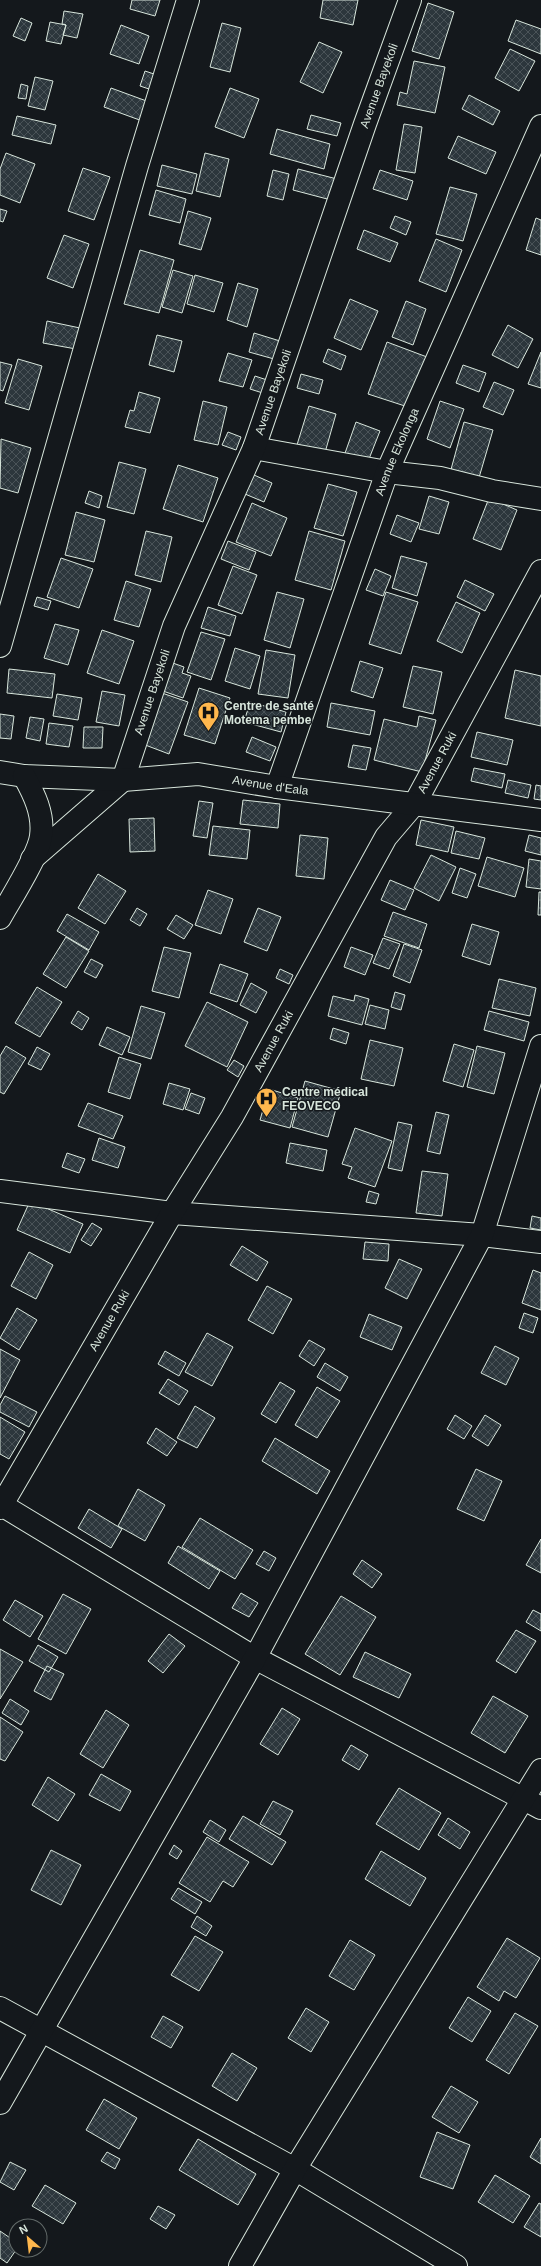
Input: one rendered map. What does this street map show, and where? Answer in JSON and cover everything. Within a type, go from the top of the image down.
[{"type":"street","points":[[0,646],[137,166],[188,0]]},
{"type":"street","name":"Avenue Bayekoli","points":[[123,780],[174,626],[254,448],[365,124],[410,0]]},
{"type":"street","name":"Avenue Ekolonga","points":[[277,787],[387,472],[541,126]]},
{"type":"street","points":[[254,448],[387,472],[440,478],[492,491],[541,499]]},
{"type":"street","name":"Avenue Ruki","points":[[1,1506],[172,1213],[232,1117],[386,837],[415,803],[541,571]]},
{"type":"street","name":"Avenue d'Eala","points":[[0,772],[24,776],[123,780],[198,774],[277,787],[415,803],[541,820]]},
{"type":"street","points":[[0,918],[32,859],[41,837],[41,820],[36,797],[24,776]]},
{"type":"street","points":[[32,859],[123,780]]},
{"type":"street","points":[[0,2104],[255,1658],[482,1235],[541,1046]]},
{"type":"street","points":[[0,1191],[172,1213],[482,1235],[541,1242]]},
{"type":"street","points":[[1,1506],[255,1658],[533,1803]]},
{"type":"street","points":[[240,2266],[295,2169],[533,1803],[541,1770]]},
{"type":"street","points":[[0,2008],[295,2169],[456,2266]]},
{"type":"building","points":[[132,0],[160,0],[155,16],[130,9]]},
{"type":"building","points":[[323,0],[358,0],[353,25],[320,18]]},
{"type":"building","points":[[428,3],[454,12],[439,59],[412,51]]},
{"type":"building","points":[[64,11],[83,14],[77,38],[63,35],[66,25],[62,24]]},
{"type":"building","points":[[21,18],[32,23],[25,41],[13,36]]},
{"type":"building","points":[[516,20],[541,29],[541,54],[508,41]]},
{"type":"building","points":[[50,22],[66,25],[61,44],[46,41]]},
{"type":"building","points":[[222,23],[241,28],[230,72],[210,67]]},
{"type":"building","points":[[121,25],[149,36],[139,64],[110,54]]},
{"type":"building","points":[[319,42],[342,52],[323,93],[300,82]]},
{"type":"building","points":[[510,49],[535,61],[519,91],[495,78]]},
{"type":"building","points":[[414,61],[445,67],[435,113],[397,105],[400,92],[407,94]]},
{"type":"building","points":[[145,71],[163,77],[158,92],[140,86]]},
{"type":"building","points":[[35,77],[53,81],[45,110],[28,106]]},
{"type":"building","points":[[21,84],[28,86],[26,99],[18,98]]},
{"type":"building","points":[[111,88],[152,103],[145,122],[104,107]]},
{"type":"building","points":[[230,88],[259,99],[244,138],[215,127]]},
{"type":"building","points":[[469,95],[500,111],[493,125],[462,109]]},
{"type":"building","points":[[311,115],[341,123],[337,136],[307,129]]},
{"type":"building","points":[[17,116],[56,125],[51,144],[12,135]]},
{"type":"building","points":[[404,124],[422,127],[415,173],[396,170]]},
{"type":"building","points":[[277,129],[330,144],[324,169],[270,154]]},
{"type":"building","points":[[458,136],[496,152],[486,174],[448,158]]},
{"type":"building","points":[[6,153],[35,164],[20,203],[0,195],[0,169]]},
{"type":"building","points":[[205,153],[229,159],[220,197],[196,191]]},
{"type":"building","points":[[162,165],[197,174],[192,194],[157,186]]},
{"type":"building","points":[[83,168],[110,177],[94,220],[68,211]]},
{"type":"building","points":[[298,169],[337,179],[331,200],[293,190]]},
{"type":"building","points":[[273,170],[289,174],[283,200],[267,196]]},
{"type":"building","points":[[380,170],[413,181],[407,200],[373,189]]},
{"type":"building","points":[[450,187],[477,194],[463,241],[436,234]]},
{"type":"building","points":[[156,190],[186,199],[180,223],[149,215]]},
{"type":"building","points":[[0,209],[7,211],[3,222],[0,221]]},
{"type":"building","points":[[188,211],[211,218],[201,250],[179,244]]},
{"type":"building","points":[[395,216],[411,222],[406,235],[390,228]]},
{"type":"building","points":[[536,218],[541,220],[541,255],[526,250]]},
{"type":"building","points":[[364,230],[398,243],[390,262],[357,249]]},
{"type":"building","points":[[64,235],[89,244],[73,288],[47,278]]},
{"type":"building","points":[[436,239],[462,250],[446,292],[419,281]]},
{"type":"building","points":[[140,250],[174,260],[159,313],[124,304]]},
{"type":"building","points":[[173,270],[193,276],[182,313],[162,307]]},
{"type":"building","points":[[195,275],[223,283],[214,312],[187,304]]},
{"type":"building","points":[[238,283],[258,289],[247,327],[227,320]]},
{"type":"building","points":[[350,299],[378,311],[361,350],[334,338]]},
{"type":"building","points":[[406,301],[426,309],[413,345],[392,337]]},
{"type":"building","points":[[47,321],[80,328],[76,349],[43,343]]},
{"type":"building","points":[[508,325],[533,339],[518,368],[492,355]]},
{"type":"building","points":[[254,333],[280,341],[274,359],[249,352]]},
{"type":"building","points":[[157,335],[182,341],[174,372],[149,365]]},
{"type":"building","points":[[387,342],[427,357],[408,407],[368,394]]},
{"type":"building","points":[[328,349],[346,356],[341,370],[323,362]]},
{"type":"building","points":[[541,352],[541,388],[528,384]]},
{"type":"building","points":[[228,353],[252,360],[243,387],[219,381]]},
{"type":"building","points":[[18,359],[42,366],[29,410],[5,403]]},
{"type":"building","points":[[0,362],[12,365],[3,391],[0,390]]},
{"type":"building","points":[[463,365],[486,373],[479,392],[456,383]]},
{"type":"building","points":[[301,374],[323,380],[319,394],[297,388]]},
{"type":"building","points":[[255,376],[270,381],[266,394],[250,389]]},
{"type":"building","points":[[494,382],[514,390],[503,415],[483,407]]},
{"type":"building","points":[[139,392],[160,398],[150,433],[125,427],[130,410],[134,411]]},
{"type":"building","points":[[203,401],[227,407],[218,445],[194,440]]},
{"type":"building","points":[[440,401],[464,409],[450,448],[427,439]]},
{"type":"building","points":[[309,406],[336,414],[324,456],[296,448]]},
{"type":"building","points":[[356,422],[380,431],[367,464],[344,456]]},
{"type":"building","points":[[464,422],[493,430],[478,481],[450,473]]},
{"type":"building","points":[[228,432],[241,437],[236,450],[222,445]]},
{"type":"building","points":[[1,439],[31,448],[18,493],[0,488]]},
{"type":"building","points":[[119,462],[146,469],[134,514],[107,507]]},
{"type":"building","points":[[178,465],[218,478],[203,522],[163,509]]},
{"type":"building","points":[[254,475],[272,483],[264,502],[245,494]]},
{"type":"building","points":[[328,484],[357,492],[343,536],[314,528]]},
{"type":"building","points":[[89,491],[102,496],[99,508],[85,503]]},
{"type":"building","points":[[429,496],[449,502],[439,534],[419,529]]},
{"type":"building","points":[[489,498],[517,510],[501,550],[473,539]]},
{"type":"building","points":[[252,503],[287,518],[271,556],[236,542]]},
{"type":"building","points":[[76,512],[105,520],[94,562],[65,555]]},
{"type":"building","points":[[397,515],[419,523],[411,542],[390,534]]},
{"type":"building","points":[[146,531],[172,537],[161,582],[135,575]]},
{"type":"building","points":[[309,531],[345,541],[331,590],[295,580]]},
{"type":"building","points":[[228,541],[256,552],[249,570],[221,559]]},
{"type":"building","points":[[401,556],[427,563],[417,596],[392,588]]},
{"type":"building","points":[[61,558],[93,569],[79,608],[47,597]]},
{"type":"building","points":[[233,566],[257,575],[242,614],[218,605]]},
{"type":"building","points":[[375,569],[391,576],[383,596],[366,590]]},
{"type":"building","points":[[465,580],[494,594],[485,611],[457,597]]},
{"type":"building","points":[[126,581],[151,589],[139,627],[114,620]]},
{"type":"building","points":[[277,592],[304,599],[290,648],[264,640]]},
{"type":"building","points":[[386,592],[418,602],[401,654],[369,644]]},
{"type":"building","points":[[37,597],[51,601],[48,610],[34,606]]},
{"type":"building","points":[[456,602],[480,613],[462,653],[437,641]]},
{"type":"building","points":[[208,607],[236,616],[230,636],[201,628]]},
{"type":"building","points":[[55,624],[79,630],[68,665],[44,658]]},
{"type":"building","points":[[102,630],[134,641],[119,684],[87,673]]},
{"type":"building","points":[[201,632],[225,639],[211,680],[187,672]]},
{"type":"building","points":[[235,648],[260,656],[250,689],[225,681]]},
{"type":"building","points":[[266,650],[295,655],[288,698],[258,694]]},
{"type":"building","points":[[360,661],[383,668],[373,698],[351,691]]},
{"type":"building","points":[[170,662],[184,667],[182,673],[191,676],[183,698],[160,690]]},
{"type":"building","points":[[413,666],[442,672],[433,714],[403,707]]},
{"type":"building","points":[[9,669],[55,674],[52,698],[7,693]]},
{"type":"building","points":[[515,670],[541,676],[541,726],[505,718]]},
{"type":"building","points":[[199,688],[230,698],[215,744],[184,735]]},
{"type":"building","points":[[102,691],[125,695],[119,726],[96,722]]},
{"type":"building","points":[[159,692],[188,702],[169,754],[140,743]]},
{"type":"building","points":[[57,694],[82,698],[78,720],[53,716]]},
{"type":"building","points":[[250,702],[286,712],[281,732],[244,722]]},
{"type":"building","points":[[331,703],[375,711],[370,735],[327,727]]},
{"type":"building","points":[[0,714],[14,716],[11,739],[0,738]]},
{"type":"building","points":[[419,716],[436,720],[422,772],[374,760],[384,719],[417,727]]},
{"type":"building","points":[[30,717],[44,719],[40,741],[26,738]]},
{"type":"building","points":[[49,723],[73,726],[69,747],[46,744]]},
{"type":"building","points":[[84,727],[103,727],[102,748],[83,748]]},
{"type":"building","points":[[477,732],[513,740],[507,765],[471,757]]},
{"type":"building","points":[[252,737],[276,747],[270,761],[246,752]]},
{"type":"building","points":[[353,745],[371,748],[366,770],[348,767]]},
{"type":"building","points":[[474,768],[505,774],[502,788],[471,781]]},
{"type":"building","points":[[508,780],[531,785],[528,798],[505,793]]},
{"type":"building","points":[[536,785],[541,786],[541,800],[534,799]]},
{"type":"building","points":[[243,800],[280,804],[278,828],[240,824]]},
{"type":"building","points":[[199,801],[213,803],[207,838],[193,836]]},
{"type":"building","points":[[154,818],[155,851],[130,852],[129,819]]},
{"type":"building","points":[[421,820],[454,827],[448,852],[416,845]]},
{"type":"building","points":[[213,826],[250,830],[247,859],[209,855]]},
{"type":"building","points":[[456,831],[485,838],[479,859],[451,853]]},
{"type":"building","points":[[300,835],[328,838],[324,879],[296,876]]},
{"type":"building","points":[[529,835],[541,838],[541,855],[525,851]]},
{"type":"building","points":[[431,855],[456,867],[439,901],[414,888]]},
{"type":"building","points":[[487,857],[524,868],[515,897],[478,886]]},
{"type":"building","points":[[529,859],[541,861],[541,889],[526,887]]},
{"type":"building","points":[[460,868],[476,874],[467,898],[452,893]]},
{"type":"building","points":[[98,874],[126,891],[105,924],[78,908]]},
{"type":"building","points":[[390,880],[414,890],[405,910],[381,900]]},
{"type":"building","points":[[208,890],[233,899],[221,934],[195,925]]},
{"type":"building","points":[[539,892],[541,892],[541,915],[538,915]]},
{"type":"building","points":[[137,908],[147,914],[140,926],[130,920]]},
{"type":"building","points":[[258,908],[281,917],[267,951],[244,942]]},
{"type":"building","points":[[393,912],[427,924],[419,948],[384,936]]},
{"type":"building","points":[[67,914],[99,932],[89,950],[57,931]]},
{"type":"building","points":[[176,915],[193,925],[184,939],[167,929]]},
{"type":"building","points":[[472,924],[499,932],[490,965],[462,956]]},
{"type":"building","points":[[66,937],[89,951],[66,988],[43,974]]},
{"type":"building","points":[[383,938],[400,944],[389,969],[373,963]]},
{"type":"building","points":[[404,944],[422,950],[410,983],[393,976]]},
{"type":"building","points":[[164,947],[191,953],[179,998],[152,991]]},
{"type":"building","points":[[351,947],[373,955],[365,975],[344,967]]},
{"type":"building","points":[[91,959],[103,965],[96,978],[84,972]]},
{"type":"building","points":[[220,964],[248,974],[237,1002],[210,993]]},
{"type":"building","points":[[280,969],[293,975],[289,984],[276,978]]},
{"type":"building","points":[[499,979],[536,988],[530,1016],[492,1008]]},
{"type":"building","points":[[251,983],[267,992],[256,1013],[240,1005]]},
{"type":"building","points":[[37,987],[62,1002],[40,1037],[15,1023]]},
{"type":"building","points":[[395,992],[405,995],[401,1010],[391,1007]]},
{"type":"building","points":[[355,995],[369,999],[362,1025],[328,1016],[333,996],[354,1001]]},
{"type":"building","points":[[207,1002],[248,1022],[227,1067],[185,1046]]},
{"type":"building","points":[[370,1005],[389,1010],[385,1029],[365,1024]]},
{"type":"building","points":[[141,1006],[165,1013],[151,1059],[128,1052]]},
{"type":"building","points":[[78,1011],[89,1018],[82,1030],[71,1023]]},
{"type":"building","points":[[489,1011],[529,1022],[524,1041],[484,1030]]},
{"type":"building","points":[[107,1027],[130,1037],[122,1055],[99,1045]]},
{"type":"building","points":[[333,1028],[349,1033],[346,1044],[330,1039]]},
{"type":"building","points":[[370,1040],[403,1048],[394,1086],[361,1079]]},
{"type":"building","points":[[454,1044],[474,1050],[463,1087],[443,1081]]},
{"type":"building","points":[[6,1046],[26,1058],[4,1094],[0,1092],[0,1056]]},
{"type":"building","points":[[477,1046],[505,1053],[494,1094],[467,1087]]},
{"type":"building","points":[[37,1047],[50,1054],[41,1070],[28,1064]]},
{"type":"building","points":[[119,1057],[141,1064],[130,1099],[108,1092]]},
{"type":"building","points":[[234,1060],[244,1066],[238,1077],[227,1070]]},
{"type":"building","points":[[305,1081],[341,1091],[328,1137],[292,1127]]},
{"type":"building","points":[[169,1083],[190,1089],[183,1110],[163,1104]]},
{"type":"building","points":[[269,1089],[298,1098],[290,1128],[260,1120]]},
{"type":"building","points":[[191,1093],[205,1098],[199,1114],[185,1109]]},
{"type":"building","points":[[88,1103],[123,1116],[113,1139],[78,1126]]},
{"type":"building","points":[[436,1112],[449,1115],[440,1154],[427,1151]]},
{"type":"building","points":[[398,1122],[412,1125],[402,1171],[388,1168]]},
{"type":"building","points":[[355,1128],[392,1141],[375,1187],[348,1178],[352,1167],[342,1164]]},
{"type":"building","points":[[99,1138],[125,1147],[118,1168],[92,1160]]},
{"type":"building","points":[[290,1143],[327,1150],[323,1171],[286,1163]]},
{"type":"building","points":[[67,1153],[85,1159],[79,1173],[62,1167]]},
{"type":"building","points":[[422,1171],[448,1174],[442,1216],[416,1213]]},
{"type":"building","points":[[369,1191],[379,1194],[376,1204],[366,1202]]},
{"type":"building","points":[[30,1201],[83,1224],[70,1253],[17,1230]]},
{"type":"building","points":[[532,1216],[541,1218],[541,1230],[530,1228]]},
{"type":"building","points":[[92,1223],[102,1229],[91,1246],[81,1240]]},
{"type":"building","points":[[365,1242],[389,1244],[388,1261],[363,1259]]},
{"type":"building","points":[[242,1246],[268,1262],[257,1281],[230,1265]]},
{"type":"building","points":[[29,1252],[53,1265],[36,1299],[11,1286]]},
{"type":"building","points":[[399,1259],[422,1269],[407,1299],[385,1288]]},
{"type":"building","points":[[533,1270],[541,1273],[541,1310],[522,1303]]},
{"type":"building","points":[[267,1286],[292,1299],[273,1334],[248,1320]]},
{"type":"building","points":[[17,1308],[37,1320],[19,1350],[0,1338]]},
{"type":"building","points":[[524,1313],[538,1318],[533,1333],[519,1328]]},
{"type":"building","points":[[369,1314],[402,1327],[392,1350],[360,1337]]},
{"type":"building","points":[[207,1333],[233,1347],[212,1386],[185,1372]]},
{"type":"building","points":[[309,1340],[325,1349],[314,1366],[299,1356]]},
{"type":"building","points":[[495,1346],[519,1358],[506,1385],[481,1373]]},
{"type":"building","points":[[0,1349],[20,1360],[0,1398]]},
{"type":"building","points":[[165,1351],[186,1363],[179,1376],[158,1364]]},
{"type":"building","points":[[325,1363],[348,1377],[340,1391],[317,1377]]},
{"type":"building","points":[[168,1379],[188,1391],[179,1405],[159,1393]]},
{"type":"building","points":[[280,1382],[295,1391],[276,1423],[261,1414]]},
{"type":"building","points":[[317,1387],[340,1401],[317,1438],[295,1425]]},
{"type":"building","points":[[5,1396],[37,1412],[29,1427],[0,1412],[0,1405]]},
{"type":"building","points":[[195,1406],[215,1418],[197,1448],[177,1438]]},
{"type":"building","points":[[455,1415],[472,1426],[464,1439],[447,1429]]},
{"type":"building","points":[[485,1415],[501,1425],[488,1446],[472,1436]]},
{"type":"building","points":[[0,1417],[25,1432],[9,1459],[0,1454]]},
{"type":"building","points":[[156,1428],[177,1442],[167,1456],[147,1443]]},
{"type":"building","points":[[275,1438],[330,1471],[317,1494],[262,1461]]},
{"type":"building","points":[[476,1469],[502,1481],[484,1521],[457,1509]]},
{"type":"building","points":[[138,1489],[165,1505],[145,1541],[118,1526]]},
{"type":"building","points":[[89,1509],[122,1529],[111,1548],[78,1528]]},
{"type":"building","points":[[200,1518],[253,1550],[235,1579],[182,1547]]},
{"type":"building","points":[[541,1539],[541,1573],[526,1565]]},
{"type":"building","points":[[178,1546],[220,1571],[209,1589],[168,1563]]},
{"type":"building","points":[[264,1551],[276,1558],[269,1571],[256,1564]]},
{"type":"building","points":[[362,1560],[382,1574],[372,1588],[353,1574]]},
{"type":"building","points":[[241,1593],[258,1603],[249,1617],[232,1608]]},
{"type":"building","points":[[63,1594],[91,1609],[66,1654],[38,1639]]},
{"type":"building","points":[[341,1596],[376,1617],[340,1675],[305,1654]]},
{"type":"building","points":[[15,1600],[43,1616],[30,1637],[3,1620]]},
{"type":"building","points":[[533,1610],[541,1614],[541,1631],[526,1622]]},
{"type":"building","points":[[516,1630],[536,1641],[516,1673],[496,1661]]},
{"type":"building","points":[[169,1634],[185,1646],[163,1673],[148,1661]]},
{"type":"building","points":[[38,1645],[58,1657],[49,1672],[29,1661]]},
{"type":"building","points":[[0,1649],[23,1662],[0,1699]]},
{"type":"building","points":[[365,1652],[411,1674],[399,1698],[353,1677]]},
{"type":"building","points":[[47,1666],[64,1674],[51,1700],[34,1691]]},
{"type":"building","points":[[493,1696],[528,1716],[505,1753],[471,1733]]},
{"type":"building","points":[[10,1699],[29,1711],[21,1725],[2,1713]]},
{"type":"building","points":[[282,1708],[300,1719],[278,1755],[260,1744]]},
{"type":"building","points":[[106,1710],[129,1725],[103,1768],[80,1754]]},
{"type":"building","points":[[0,1717],[23,1732],[5,1761],[0,1759]]},
{"type":"building","points":[[351,1745],[368,1755],[359,1770],[342,1760]]},
{"type":"building","points":[[101,1774],[131,1791],[120,1811],[89,1795]]},
{"type":"building","points":[[48,1777],[75,1794],[58,1821],[32,1805]]},
{"type":"building","points":[[399,1788],[441,1813],[419,1850],[376,1824]]},
{"type":"building","points":[[273,1801],[293,1811],[280,1835],[260,1824]]},
{"type":"building","points":[[243,1816],[286,1842],[272,1865],[229,1839]]},
{"type":"building","points":[[448,1818],[470,1832],[460,1849],[438,1835]]},
{"type":"building","points":[[210,1820],[226,1830],[219,1842],[203,1832]]},
{"type":"building","points":[[207,1837],[249,1862],[233,1887],[223,1881],[210,1902],[179,1883]]},
{"type":"building","points":[[174,1845],[182,1851],[177,1859],[169,1854]]},
{"type":"building","points":[[51,1850],[81,1865],[61,1905],[31,1890]]},
{"type":"building","points":[[381,1851],[426,1878],[410,1906],[365,1879]]},
{"type":"building","points":[[178,1888],[202,1902],[195,1914],[171,1899]]},
{"type":"building","points":[[197,1916],[212,1926],[206,1936],[191,1927]]},
{"type":"building","points":[[195,1936],[223,1952],[199,1991],[171,1975]]},
{"type":"building","points":[[507,1938],[540,1958],[516,1998],[504,1991],[499,2001],[477,1987]]},
{"type":"building","points":[[350,1940],[375,1955],[354,1990],[329,1976]]},
{"type":"building","points":[[468,1997],[491,2011],[472,2042],[449,2028]]},
{"type":"building","points":[[306,2008],[329,2022],[311,2052],[288,2038]]},
{"type":"building","points":[[515,2013],[538,2026],[509,2074],[486,2060]]},
{"type":"building","points":[[163,2016],[183,2027],[171,2048],[151,2037]]},
{"type":"building","points":[[232,2053],[257,2068],[237,2101],[212,2086]]},
{"type":"building","points":[[451,2086],[478,2102],[459,2133],[432,2117]]},
{"type":"building","points":[[104,2099],[137,2118],[119,2149],[86,2130]]},
{"type":"building","points":[[437,2132],[470,2145],[453,2189],[420,2177]]},
{"type":"building","points":[[541,2138],[541,2164],[530,2157]]},
{"type":"building","points":[[198,2139],[256,2174],[238,2205],[179,2170]]},
{"type":"building","points":[[107,2152],[120,2159],[115,2169],[101,2161]]},
{"type":"building","points":[[10,2162],[26,2170],[14,2190],[0,2182]]},
{"type":"building","points":[[495,2175],[530,2196],[513,2223],[478,2202]]},
{"type":"building","points":[[45,2185],[76,2203],[63,2224],[32,2206]]},
{"type":"building","points":[[539,2203],[541,2204],[541,2237],[524,2227]]},
{"type":"building","points":[[158,2206],[175,2215],[166,2229],[150,2219]]},
{"type":"building","points":[[0,2231],[8,2236],[8,2258],[10,2258],[7,2263],[0,2258]]},
{"type":"place","name":"Centre de santé Motema pembe","points":[[208,732]]},
{"type":"place","name":"Centre médical FEOVECO","points":[[267,1118]]}]
